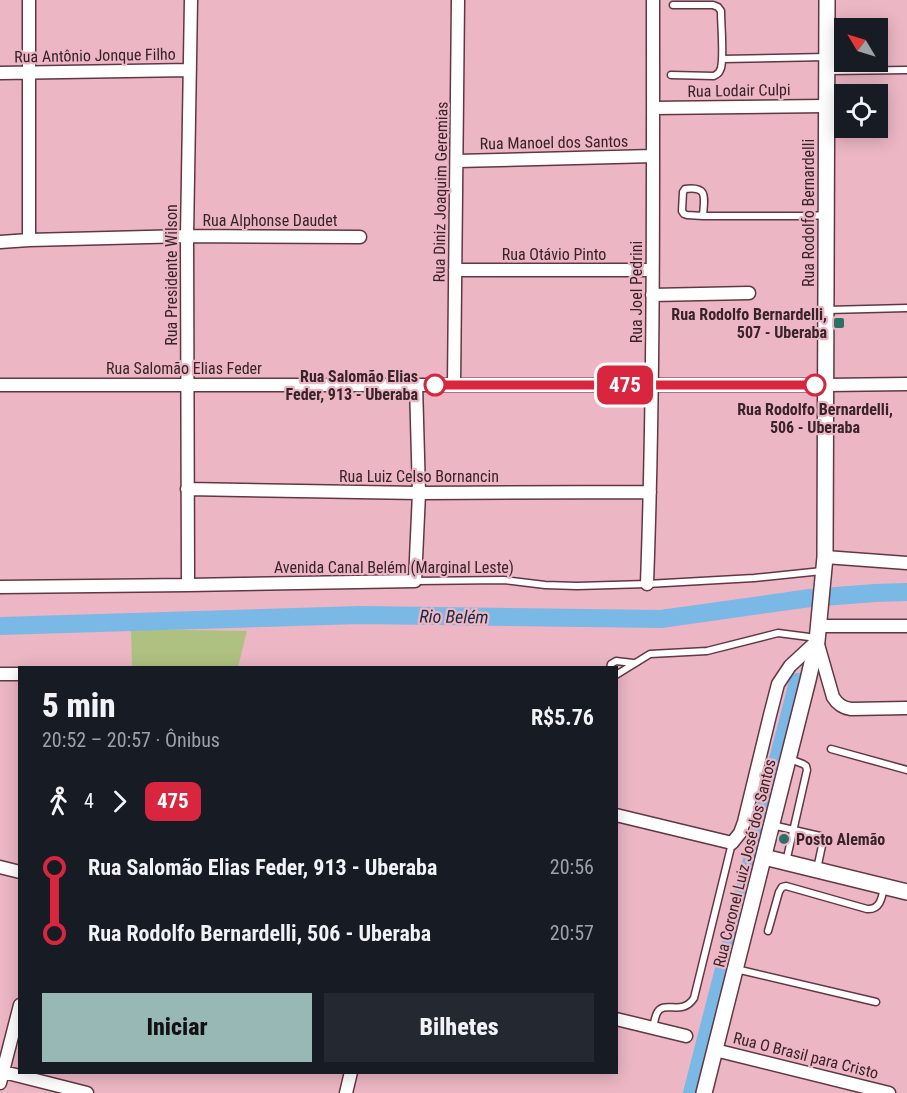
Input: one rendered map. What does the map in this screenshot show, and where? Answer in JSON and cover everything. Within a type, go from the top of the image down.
[{"type":"street","points":[[29,0],[29,240]]},
{"type":"street","name":"Rua Presidente Wilson","points":[[188,585],[187,236],[191,0]]},
{"type":"street","name":"Rua Diniz Joaquim Geremias","points":[[454,385],[458,0]]},
{"type":"street","name":"Rua Joel Pedrini","points":[[647,584],[652,385],[653,0]]},
{"type":"street","name":"Rua Rodolfo Bernardelli","points":[[818,630],[825,564],[827,0]]},
{"type":"street","name":"Rua Antônio Jonque Filho","points":[[0,73],[190,70]]},
{"type":"street","name":"Rua Lodair Culpi","points":[[653,108],[826,106]]},
{"type":"street","name":"Rua Manoel dos Santos","points":[[457,161],[653,156]]},
{"type":"street","name":"Rua Alphonse Daudet","points":[[0,242],[187,236],[360,237]]},
{"type":"street","name":"Rua Otávio Pinto","points":[[455,270],[652,270]]},
{"type":"street","points":[[652,295],[749,293]]},
{"type":"street","name":"Rua Salomão Elias Feder","points":[[0,385],[907,384]]},
{"type":"street","points":[[415,581],[419,493],[416,385]]},
{"type":"street","name":"Rua Luiz Celso Bornancin","points":[[187,489],[419,493],[650,492]]},
{"type":"street","name":"Avenida Canal Belém (Marginal Leste)","points":[[825,564],[907,563]]},
{"type":"street","name":"Avenida Canal Belém (Marginal Leste)","points":[[0,587],[415,581]]},
{"type":"street","points":[[907,626],[818,630],[833,697],[837,703],[844,708],[851,709],[907,708]]},
{"type":"street","name":"Rua Coronel Luiz José dos Santos","points":[[705,1093],[818,630]]},
{"type":"street","name":"Rua Coronel Luiz José dos Santos","points":[[732,843],[740,833],[744,822],[778,684],[818,630]]},
{"type":"street","points":[[0,674],[18,674]]},
{"type":"street","points":[[618,815],[732,843]]},
{"type":"street","points":[[764,857],[907,892]]},
{"type":"street","points":[[0,867],[18,872]]},
{"type":"street","points":[[18,1012],[1,1075],[87,1093]]},
{"type":"street","points":[[618,1019],[686,1036]]},
{"type":"street","name":"Rua O Brasil para Cristo","points":[[715,1050],[858,1089],[889,1093]]},
{"type":"street","points":[[346,1093],[351,1074]]},
{"type":"lane","points":[[671,75],[714,76],[721,68],[722,59],[721,11],[718,7],[673,5]]},
{"type":"lane","points":[[722,59],[907,70]]},
{"type":"lane","points":[[703,216],[704,194],[702,190],[685,189],[682,212],[687,215],[703,216],[826,215]]},
{"type":"lane","points":[[826,310],[907,308]]},
{"type":"lane","name":"Avenida Canal Belém (Marginal Leste)","points":[[415,581],[504,580],[577,586],[647,584],[754,578],[825,564]]},
{"type":"lane","points":[[618,674],[650,654],[707,651],[778,633],[818,630]]},
{"type":"lane","points":[[610,666],[616,662],[633,663]]},
{"type":"lane","points":[[831,748],[907,770]]},
{"type":"lane","points":[[786,862],[807,770],[803,764],[788,759]]},
{"type":"lane","points":[[772,825],[823,838],[817,870]]},
{"type":"lane","points":[[653,1028],[658,1010],[690,1005],[694,998],[732,843]]},
{"type":"lane","points":[[768,931],[782,887],[786,886],[872,910],[878,906],[885,887]]},
{"type":"lane","points":[[736,969],[876,1002]]},
{"type":"green space","points":[[131,629],[247,631],[238,666],[132,666]]},
{"type":"waterway","name":"Rio Belém","points":[[0,626],[360,615],[661,619],[810,598],[907,592]]},
{"type":"waterway","points":[[692,1093],[798,682]]},
{"type":"bus line","name":"475","points":[[435,385],[815,385]]},
{"type":"place","name":"Rua Rodolfo Bernardelli, 507 - Uberaba","points":[[839,323]]},
{"type":"place","name":"Rua Salomão Elias Feder, 913 - Uberaba","points":[[435,385]]},
{"type":"place","name":"Rua Rodolfo Bernardelli, 506 - Uberaba","points":[[815,385]]},
{"type":"place","name":"Posto Alemão","points":[[784,839]]}]
